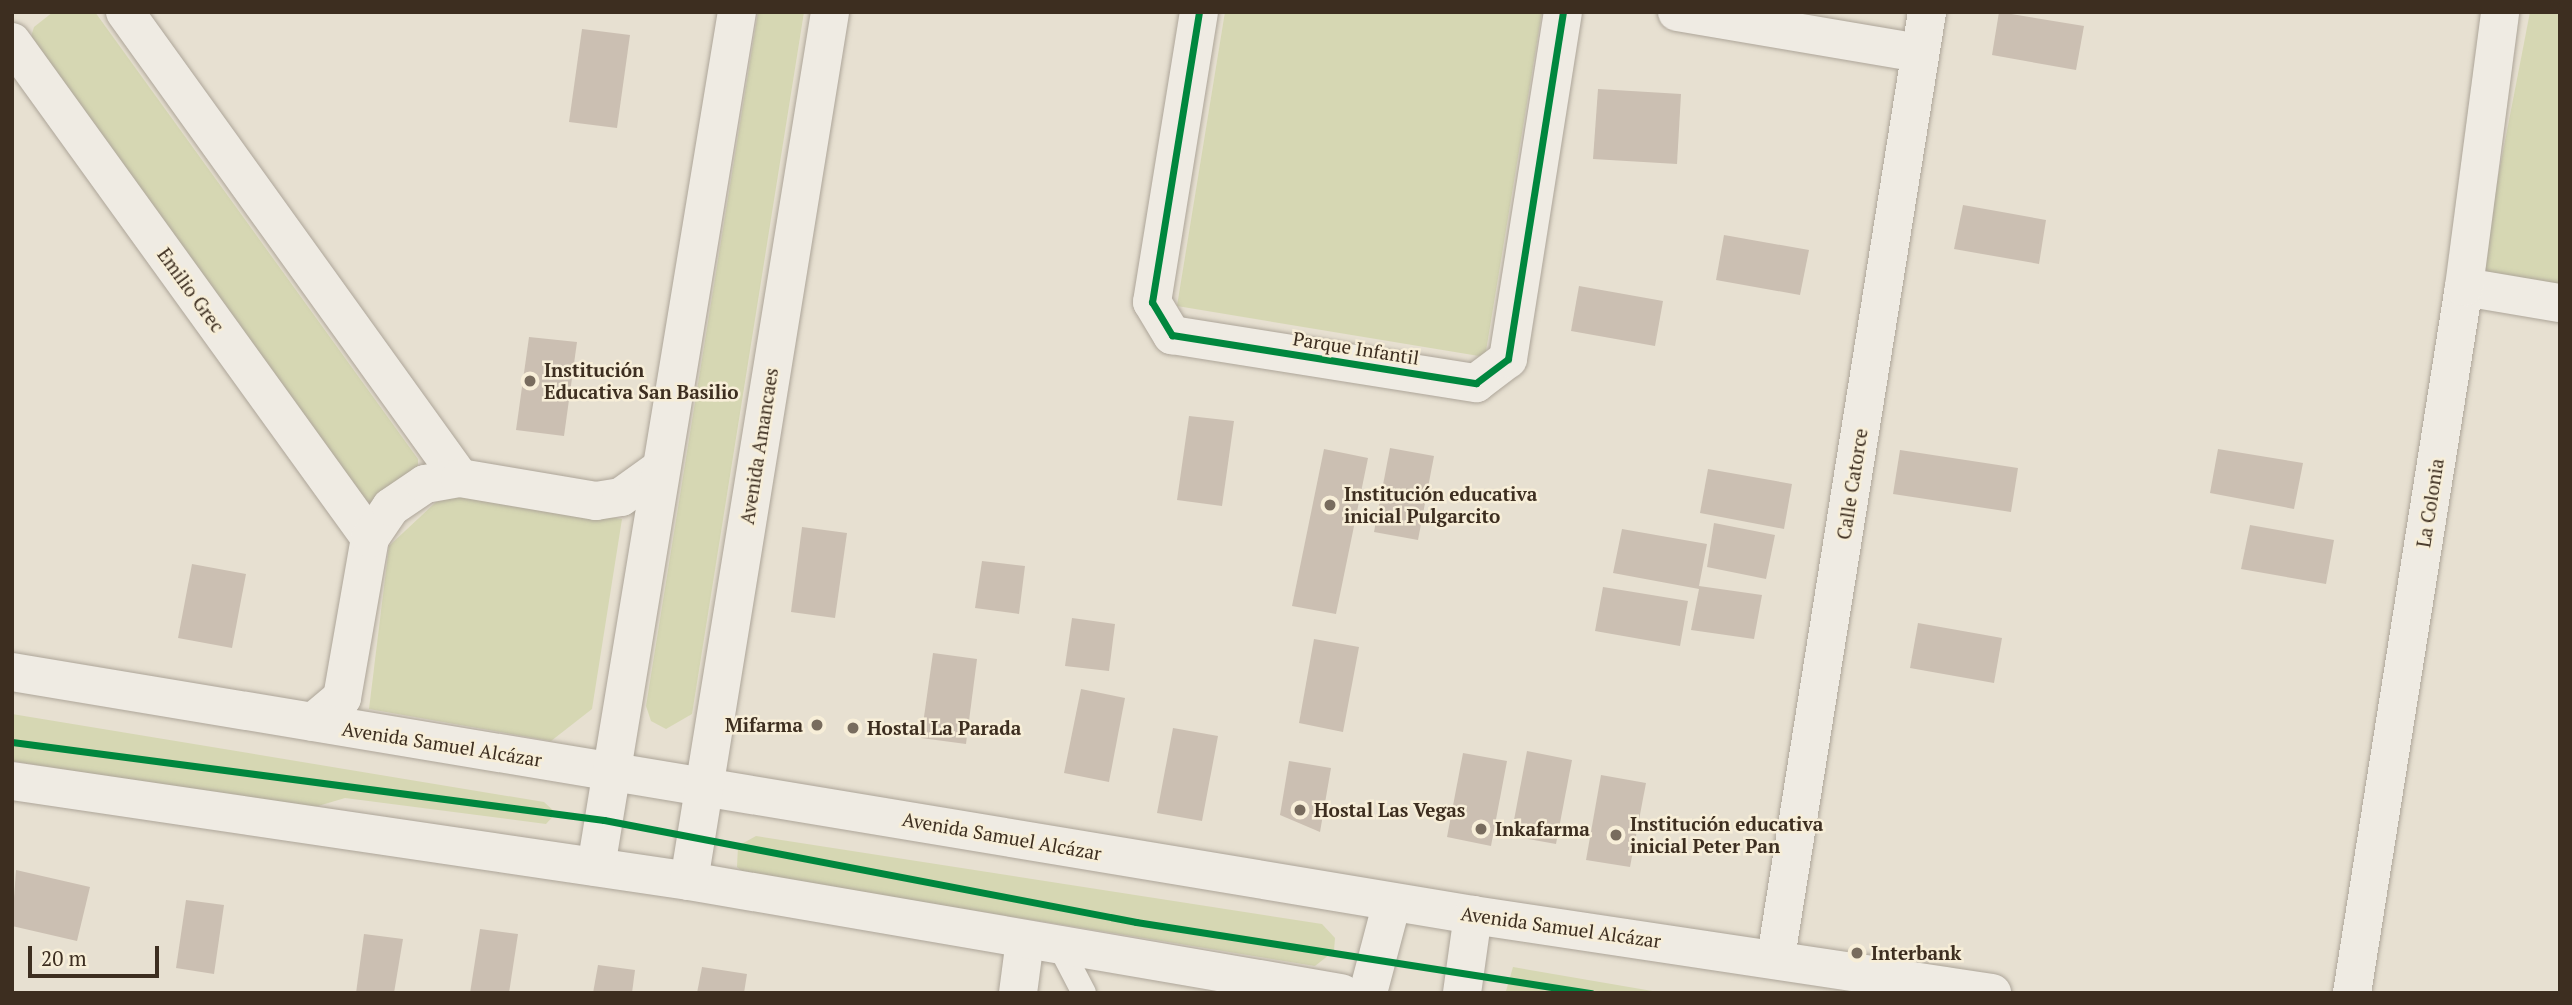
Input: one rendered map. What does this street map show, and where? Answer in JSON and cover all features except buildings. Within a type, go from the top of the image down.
[{"type":"street","points":[[12,16],[17,12]]},
{"type":"street","points":[[125,12],[460,478]]},
{"type":"street","points":[[596,867],[737,12]]},
{"type":"street","name":"Avenida Amancaes","points":[[689,881],[830,12]]},
{"type":"street","name":"Parque Infantil","points":[[1199,12],[1152,302],[1172,335],[1476,383],[1508,359],[1563,12]]},
{"type":"street","points":[[1677,12],[1920,53]]},
{"type":"street","name":"Calle Catorce","points":[[1776,957],[1927,12]]},
{"type":"street","name":"La Colonia","points":[[2352,993],[2464,287],[2500,12]]},
{"type":"street","name":"Emilio Grec","points":[[12,42],[370,538]]},
{"type":"street","points":[[2464,287],[2560,303]]},
{"type":"street","points":[[313,722],[342,698],[351,674],[370,538],[391,507],[425,484],[460,478],[596,502],[621,496],[661,468]]},
{"type":"street","name":"Avenida Samuel Alcázar","points":[[12,672],[703,785],[1392,902],[1776,957],[1992,993]]},
{"type":"street","points":[[12,781],[689,881],[1293,989],[1341,993]]},
{"type":"street","points":[[1368,993],[1392,902]]},
{"type":"street","points":[[1462,993],[1473,915]]},
{"type":"street","points":[[1018,993],[1042,942]]},
{"type":"lane","points":[[1042,942],[1084,993]]},
{"type":"green space","points":[[53,12],[95,12],[418,459],[418,475],[371,503],[360,498],[30,40],[34,27]]},
{"type":"green space","points":[[758,12],[804,12],[692,714],[666,729],[651,721],[646,706]]},
{"type":"green space","points":[[1225,12],[1542,12],[1485,357],[1177,306]]},
{"type":"green space","points":[[2530,12],[2560,12],[2560,295],[2502,286],[2481,265]]},
{"type":"green space","points":[[465,495],[622,519],[592,709],[551,741],[369,709],[389,546],[436,502]]},
{"type":"green space","points":[[12,714],[544,802],[556,813],[546,824],[345,798],[308,809],[12,761]]},
{"type":"green space","points":[[756,836],[1322,924],[1335,938],[1334,951],[1315,966],[744,873],[737,867],[738,846]]},
{"type":"green space","points":[[1513,967],[1664,993],[1506,991]]},
{"type":"cycle path","points":[[1199,12],[1152,302],[1172,335],[1476,383],[1508,359],[1563,12]]},
{"type":"cycle path","points":[[12,742],[604,820],[1136,922],[1591,993]]},
{"type":"place","name":"Institución Educativa San Basilio","points":[[530,381]]},
{"type":"place","name":"Institución educativa inicial Pulgarcito","points":[[1330,505]]},
{"type":"place","name":"Mifarma","points":[[817,725]]},
{"type":"place","name":"Hostal La Parada","points":[[853,728]]},
{"type":"place","name":"Hostal Las Vegas","points":[[1300,810]]},
{"type":"place","name":"Inkafarma","points":[[1481,829]]},
{"type":"place","name":"Institución educativa inicial Peter Pan","points":[[1616,835]]},
{"type":"place","name":"Interbank","points":[[1857,953]]}]
